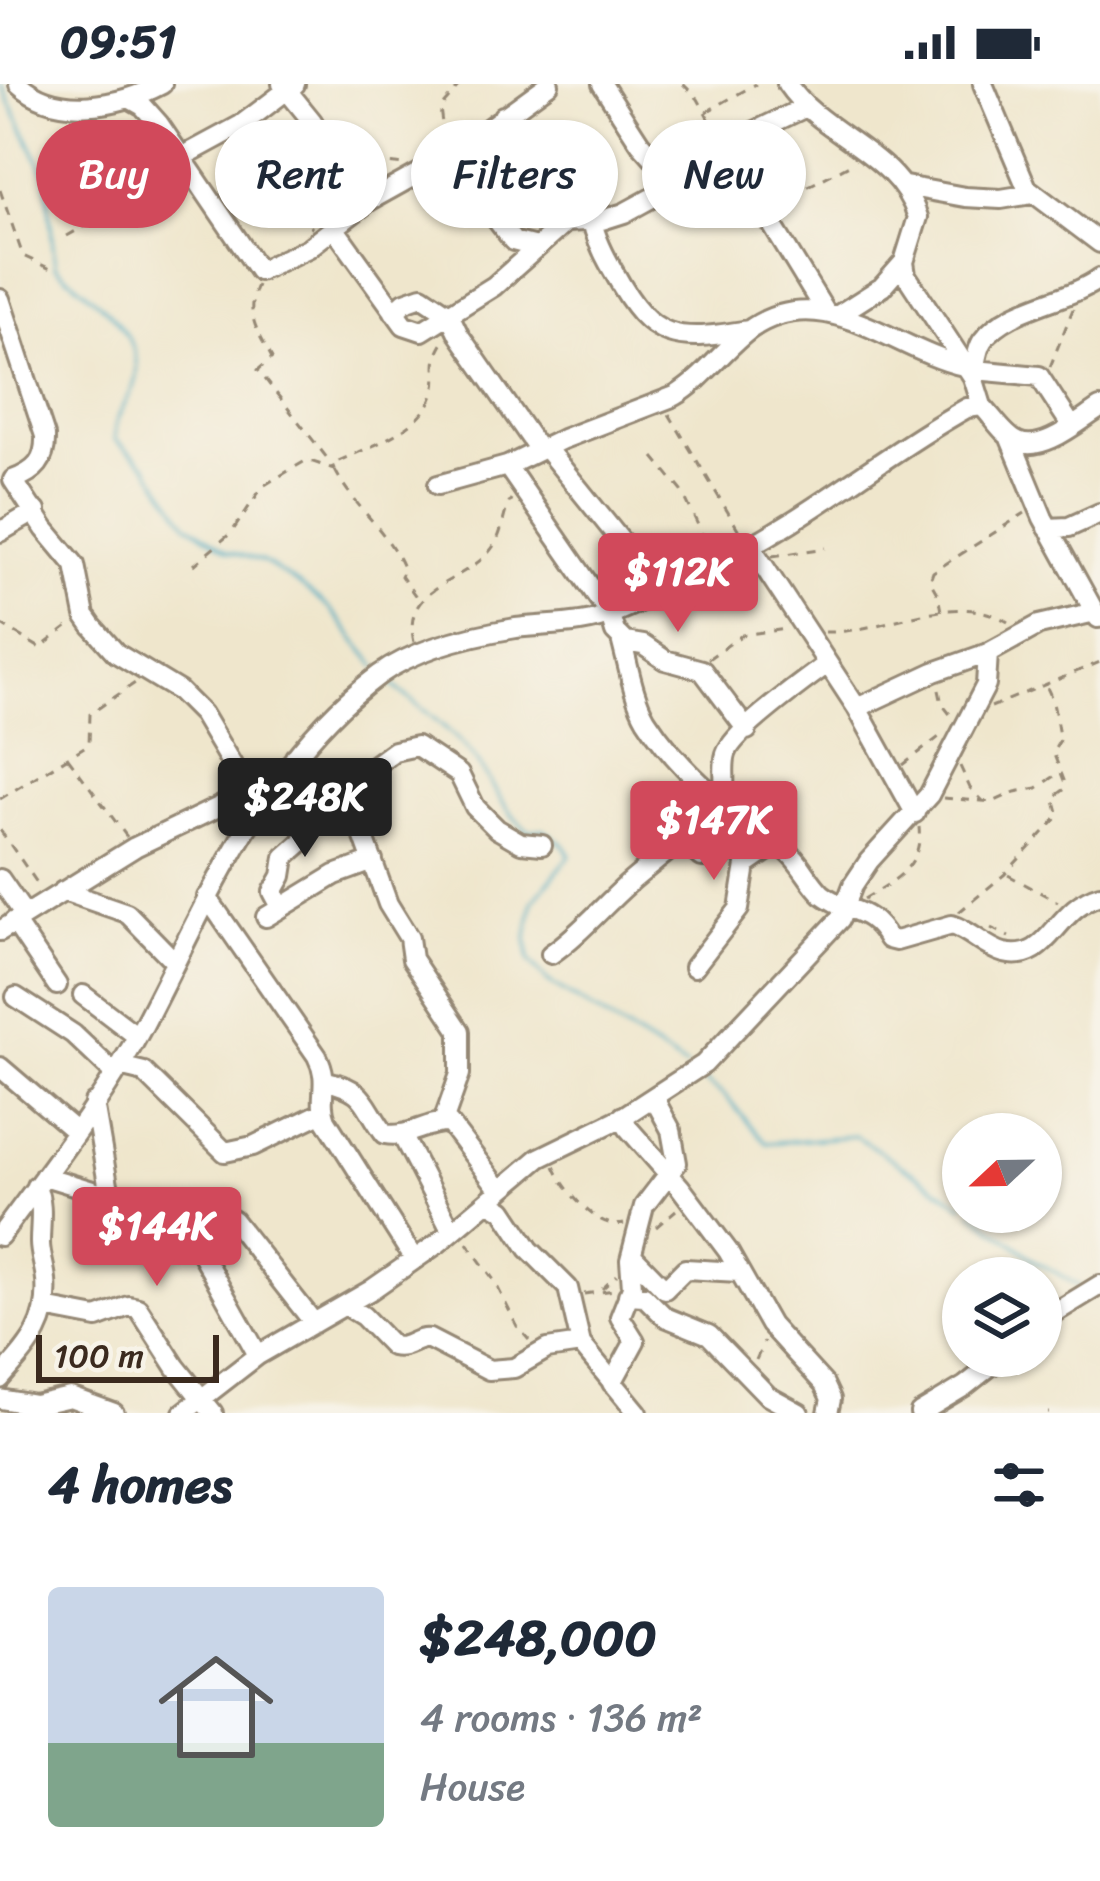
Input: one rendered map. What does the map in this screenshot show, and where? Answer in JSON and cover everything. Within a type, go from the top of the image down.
[{"type":"street","points":[[19,84],[48,104],[67,107],[129,98],[162,84]]},
{"type":"street","points":[[498,120],[549,84]]},
{"type":"street","points":[[602,84],[642,145]]},
{"type":"street","points":[[438,485],[512,475],[542,448],[689,388],[749,330],[776,317],[832,314],[882,287],[904,262],[918,227],[904,186],[871,152],[806,106],[788,84]]},
{"type":"street","points":[[983,84],[1032,194],[1100,243]]},
{"type":"street","points":[[247,120],[288,86],[310,120]]},
{"type":"street","points":[[129,98],[155,120]]},
{"type":"street","points":[[778,120],[806,106]]},
{"type":"street","points":[[503,116],[506,120]]},
{"type":"street","points":[[191,172],[259,271],[278,265],[335,228]]},
{"type":"street","points":[[904,186],[980,198],[1032,194]]},
{"type":"street","points":[[504,228],[513,241],[536,247]]},
{"type":"street","points":[[328,234],[409,329],[422,331],[451,318],[494,286],[556,228]]},
{"type":"street","points":[[590,228],[626,294],[657,329],[676,335],[749,330]]},
{"type":"street","points":[[776,228],[832,314],[971,371],[1033,374],[1044,379],[1071,425]]},
{"type":"street","points":[[904,262],[906,275],[971,371],[982,406],[1010,436],[1021,444],[1036,445],[1100,408]]},
{"type":"street","points":[[971,371],[985,338],[1015,318],[1100,278]]},
{"type":"street","points":[[394,312],[422,296],[451,318],[542,448],[643,567],[671,587]]},
{"type":"street","points":[[0,299],[45,436],[46,452],[37,468],[13,480],[45,530],[75,565],[92,626],[139,670],[178,692],[202,714],[234,768],[242,793]]},
{"type":"street","points":[[0,1236],[137,1036],[173,960],[269,791],[295,757],[382,673],[417,655],[490,633],[610,615],[802,515],[952,416],[982,406]]},
{"type":"street","points":[[857,708],[988,653],[1039,625],[1098,617],[1037,506],[1010,436]]},
{"type":"street","points":[[512,475],[610,615],[643,713],[722,804],[773,846],[788,851],[818,890],[877,920],[891,941],[952,925],[1009,954],[1040,946],[1069,910],[1100,895]]},
{"type":"street","points":[[0,532],[36,511]]},
{"type":"street","points":[[1048,528],[1069,527],[1100,513]]},
{"type":"street","points":[[750,544],[857,708],[916,813]]},
{"type":"street","points":[[621,639],[707,676],[747,730]]},
{"type":"street","points":[[184,1413],[208,1405],[258,1355],[414,1259],[548,1153],[694,1073],[850,908],[853,885],[929,795],[986,685],[988,653]]},
{"type":"street","points":[[682,839],[702,857],[722,857],[728,850],[722,804],[727,752],[827,664]]},
{"type":"street","points":[[373,860],[335,875],[274,912],[273,892],[282,876],[283,861],[303,841],[307,817],[336,787],[394,751],[417,746],[459,774],[475,807],[497,829],[521,844],[542,845]]},
{"type":"street","points":[[295,757],[309,762],[336,787],[357,818],[388,904],[409,938],[412,958],[460,1031],[458,1087],[443,1121]]},
{"type":"street","points":[[13,922],[135,847],[242,793],[269,791]]},
{"type":"street","points":[[550,954],[579,934],[625,887],[722,804]]},
{"type":"street","points":[[694,967],[739,909],[746,865],[773,846]]},
{"type":"street","points":[[0,880],[13,922],[57,985]]},
{"type":"street","points":[[55,895],[127,913],[173,960]]},
{"type":"street","points":[[207,897],[316,1056],[327,1081],[323,1112],[414,1259]]},
{"type":"street","points":[[83,994],[137,1036]]},
{"type":"street","points":[[16,997],[73,1034],[116,1070],[144,1072],[225,1152],[231,1154],[323,1112]]},
{"type":"street","points":[[0,1067],[74,1130]]},
{"type":"street","points":[[327,1081],[362,1094],[385,1134],[402,1135],[443,1121],[453,1126],[529,1249],[568,1288],[580,1344],[638,1413]]},
{"type":"street","points":[[612,1383],[635,1341],[620,1317],[632,1283],[640,1223],[647,1201],[670,1175],[677,1157],[657,1096]]},
{"type":"street","points":[[94,1103],[110,1196]]},
{"type":"street","points":[[623,1116],[631,1132],[691,1201],[768,1322],[824,1384],[831,1399],[828,1413]]},
{"type":"street","points":[[402,1135],[453,1228]]},
{"type":"street","points":[[40,1182],[110,1196],[187,1226],[199,1228],[226,1216],[247,1233],[314,1323]]},
{"type":"street","points":[[0,1378],[36,1337],[45,1308],[40,1182]]},
{"type":"street","points":[[187,1226],[258,1355]]},
{"type":"street","points":[[634,1250],[664,1289],[685,1269],[739,1272]]},
{"type":"street","points":[[1062,1308],[1100,1285]]},
{"type":"street","points":[[628,1295],[644,1296],[665,1317],[704,1331],[777,1404],[799,1413]]},
{"type":"street","points":[[345,1305],[392,1346],[429,1339],[489,1370],[514,1368],[547,1348],[580,1344]]},
{"type":"street","points":[[45,1308],[97,1318],[129,1306],[137,1308],[208,1405]]},
{"type":"street","points":[[920,1413],[977,1377]]},
{"type":"street","points":[[0,1400],[35,1405],[70,1397],[114,1413]]},
{"type":"path","points":[[439,120],[439,112],[461,84]]},
{"type":"path","points":[[683,84],[710,120]]},
{"type":"path","points":[[706,112],[757,84]]},
{"type":"path","points":[[806,187],[871,152]]},
{"type":"path","points":[[0,190],[22,256],[56,272]]},
{"type":"path","points":[[67,236],[81,228]]},
{"type":"path","points":[[321,228],[328,234]]},
{"type":"path","points":[[259,271],[250,312],[272,358],[258,370],[364,513],[377,521],[400,561],[404,571],[400,576],[418,600]]},
{"type":"path","points":[[1044,379],[1078,292]]},
{"type":"path","points":[[194,565],[232,532],[268,482],[307,460],[333,466],[380,442],[427,406],[435,387],[432,360],[451,318]]},
{"type":"path","points":[[662,401],[734,526],[750,544]]},
{"type":"path","points":[[653,458],[682,491],[716,563]]},
{"type":"path","points":[[417,655],[410,623],[418,600],[489,552],[506,525],[512,475]]},
{"type":"path","points":[[940,612],[930,581],[933,572],[1037,506]]},
{"type":"path","points":[[0,624],[40,648],[70,625],[82,602]]},
{"type":"path","points":[[695,668],[756,630],[853,632],[940,612],[985,612],[1014,626],[1039,625]]},
{"type":"path","points":[[892,774],[961,727],[1100,662]]},
{"type":"path","points":[[0,799],[91,740],[90,714],[133,685],[139,670]]},
{"type":"path","points":[[934,672],[942,704],[961,727],[965,779],[985,803]]},
{"type":"path","points":[[938,928],[1005,874],[1059,816],[1054,797],[1065,789],[1054,756],[1060,740],[1053,718],[1056,704],[1045,684]]},
{"type":"path","points":[[68,756],[135,847]]},
{"type":"path","points":[[929,795],[985,803],[1037,788],[1061,772]]},
{"type":"path","points":[[850,908],[910,867],[920,851],[916,813]]},
{"type":"path","points":[[0,830],[55,895]]},
{"type":"path","points":[[885,842],[910,867]]},
{"type":"path","points":[[1005,874],[1069,910]]},
{"type":"path","points":[[961,910],[970,918]]},
{"type":"path","points":[[982,926],[1040,946]]},
{"type":"path","points":[[548,1153],[576,1199],[606,1224],[640,1223]]},
{"type":"path","points":[[634,1250],[691,1201]]},
{"type":"path","points":[[453,1228],[488,1270],[523,1334],[547,1348]]},
{"type":"path","points":[[572,1300],[598,1290],[628,1295]]},
{"type":"path","points":[[757,1386],[755,1360],[768,1322]]},
{"type":"waterway","points":[[1,84],[46,176],[55,266],[114,318],[134,350],[133,387],[118,418],[115,440],[146,465],[188,524],[227,551],[264,562],[301,586],[331,610],[377,667]]},
{"type":"waterway","points":[[386,679],[466,748],[519,823],[529,831],[543,829],[570,856],[533,901],[529,960],[547,981],[686,1067]]},
{"type":"waterway","points":[[698,1076],[725,1096],[766,1143],[856,1136],[942,1191]]},
{"type":"waterway","points":[[999,1233],[1079,1286]]}]
